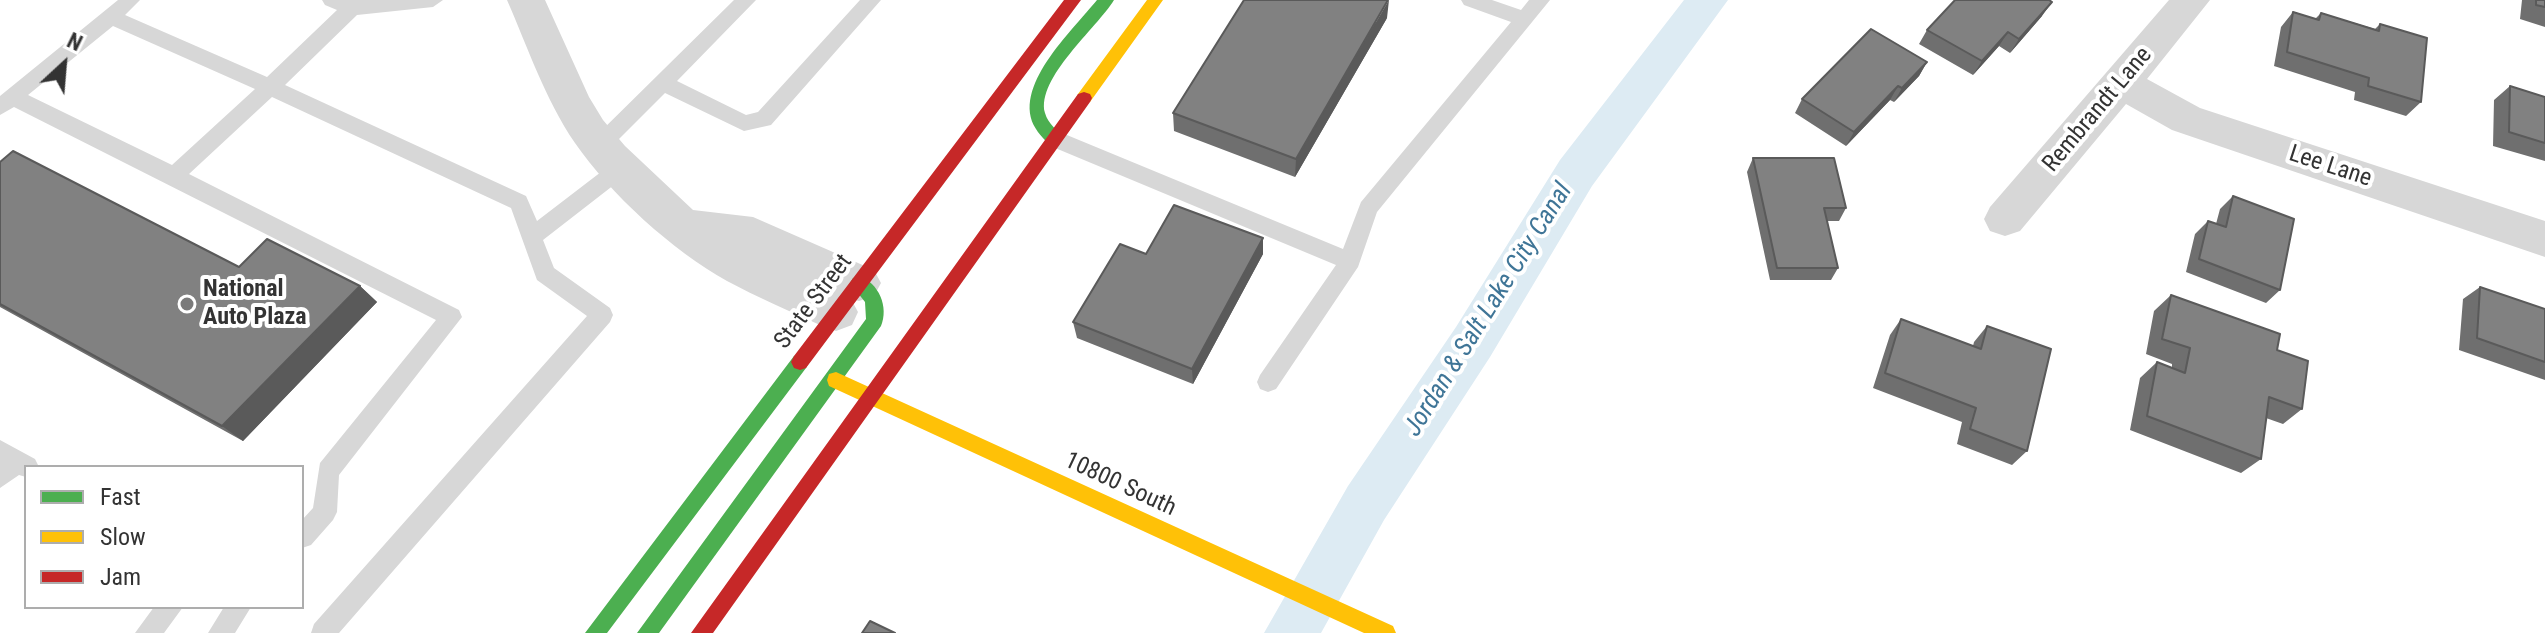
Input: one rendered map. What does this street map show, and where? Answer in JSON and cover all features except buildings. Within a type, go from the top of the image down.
[{"type":"main road","name":"State Street","points":[[595,633],[1073,0]]},
{"type":"main road","points":[[1055,139],[1040,123],[1037,112],[1041,88],[1106,0]]},
{"type":"main road","points":[[701,633],[1155,0]]},
{"type":"main road","points":[[647,633],[875,321],[878,312],[874,295],[848,298]]},
{"type":"main road","name":"10800 South","points":[[834,379],[1386,633]]},
{"type":"street","points":[[526,0],[572,103],[610,157],[676,221],[706,246],[742,268],[848,298]]},
{"type":"street","name":"Rembrandt Lane","points":[[2005,219],[2191,0]]},
{"type":"street","name":"Lee Lane","points":[[2121,83],[2199,124],[2545,239]]},
{"type":"lane","points":[[130,0],[6,102],[174,176],[451,317],[328,471],[325,512],[304,535]]},
{"type":"lane","points":[[332,0],[356,4],[433,0]]},
{"type":"lane","points":[[532,237],[610,157],[663,83],[746,0]]},
{"type":"lane","points":[[663,83],[744,123],[764,119],[871,0]]},
{"type":"lane","points":[[1471,0],[1524,19]]},
{"type":"lane","points":[[1268,382],[1350,261],[1368,208],[1540,0]]},
{"type":"lane","points":[[174,176],[356,4]]},
{"type":"lane","points":[[111,17],[519,202],[545,274],[602,315],[323,633]]},
{"type":"lane","points":[[1055,139],[1350,261]]},
{"type":"lane","points":[[147,633],[169,609]]},
{"type":"lane","points":[[220,633],[238,609]]},
{"type":"waterway","name":"Jordan & Salt Lake City Canal","points":[[1291,633],[1366,503],[1473,342],[1576,173],[1707,0]]},
{"type":"traffic: fast","points":[[1055,139],[1038,116],[1038,95],[1053,66],[1106,0]]},
{"type":"traffic: fast","points":[[647,633],[875,321],[874,299],[859,283]]},
{"type":"traffic: fast","points":[[595,633],[800,362]]},
{"type":"traffic: slow","points":[[1084,98],[1155,0]]},
{"type":"traffic: slow","points":[[836,380],[1386,633]]},
{"type":"traffic: jam","points":[[800,362],[1073,0]]},
{"type":"traffic: jam","points":[[701,633],[1084,98]]},
{"type":"place","name":"National Auto Plaza","points":[[187,304]]}]
